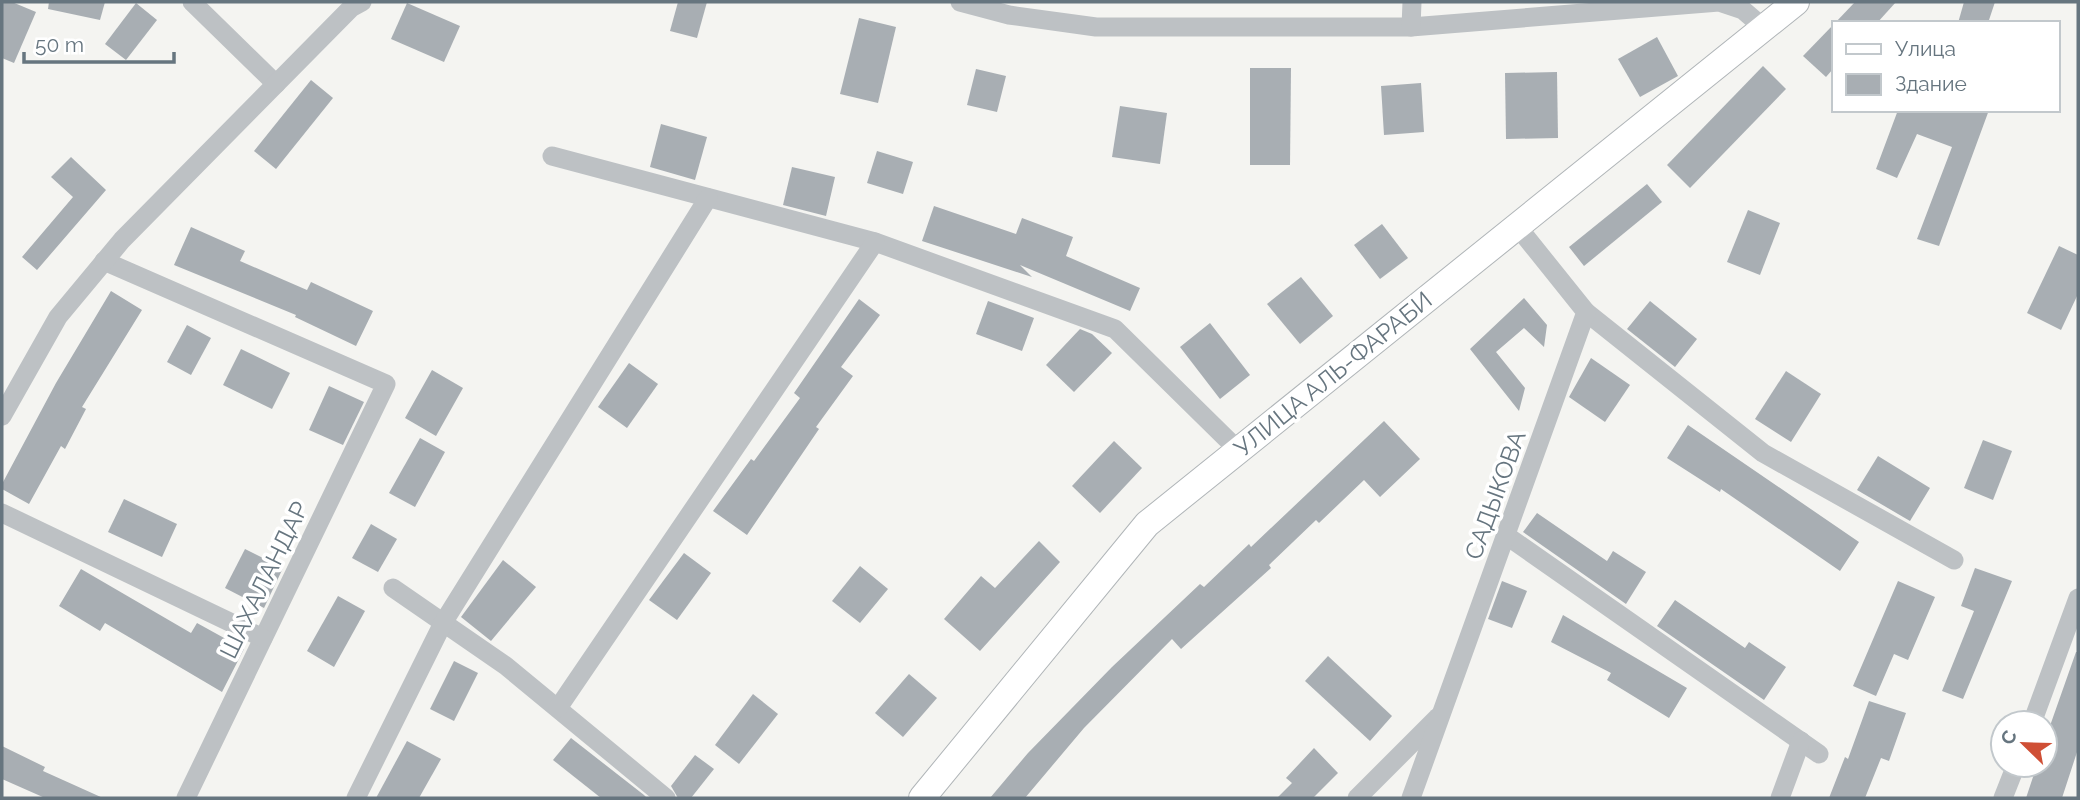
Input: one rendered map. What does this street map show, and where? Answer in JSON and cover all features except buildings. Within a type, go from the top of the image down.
[{"type":"main road","name":"УЛИЦА АЛЬ-ФАРАБИ","points":[[922,798],[1147,524],[1796,2]]},
{"type":"street","points":[[192,2],[276,84]]},
{"type":"street","points":[[2,416],[58,317],[104,261],[351,8],[362,2]]},
{"type":"street","points":[[960,2],[1009,15],[1096,27],[1411,27],[1719,2],[1743,10],[1765,29]]},
{"type":"street","points":[[1411,27],[1412,2]]},
{"type":"street","points":[[552,156],[875,242],[1115,328],[1238,450]]},
{"type":"street","points":[[356,798],[443,623],[708,198]]},
{"type":"street","points":[[1517,226],[1586,312],[1763,453],[1954,560]]},
{"type":"street","points":[[558,708],[875,242]]},
{"type":"street","name":"ШАХАЛАНДАР","points":[[104,261],[386,384],[186,798]]},
{"type":"street","name":"САДЫКОВА","points":[[1411,798],[1586,312]]},
{"type":"street","points":[[2,513],[263,638]]},
{"type":"street","points":[[1507,536],[1819,754]]},
{"type":"street","points":[[393,588],[506,666],[666,798]]},
{"type":"street","points":[[2037,709],[2077,608]]},
{"type":"street","points":[[1357,798],[1443,712]]},
{"type":"street","points":[[1780,798],[1801,741]]},
{"type":"street","points":[[2003,798],[2010,779]]}]
